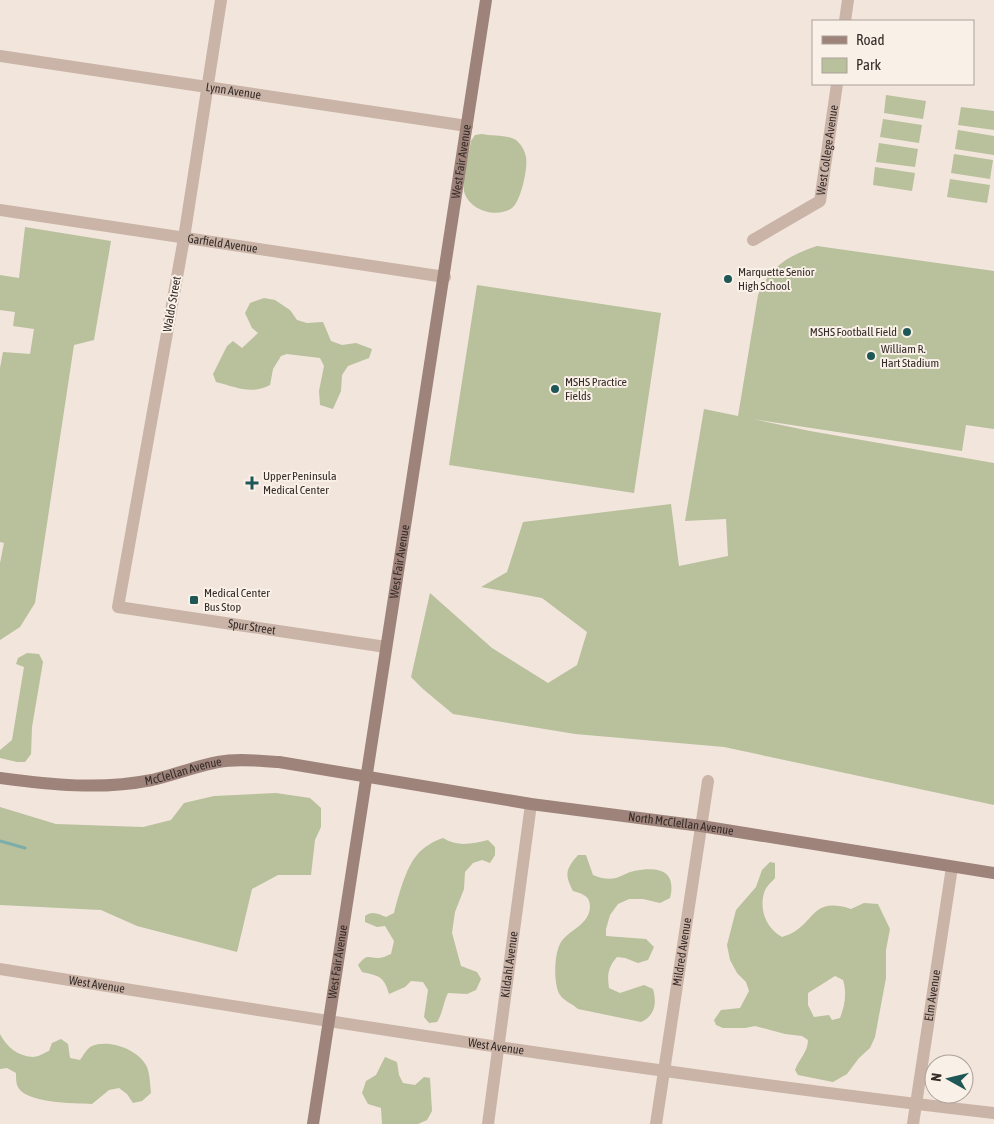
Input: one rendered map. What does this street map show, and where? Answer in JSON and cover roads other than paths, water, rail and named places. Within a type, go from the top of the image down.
[{"type":"street","name":"Waldo Street","points":[[118,607],[184,238],[221,0]]},
{"type":"street","name":"West Fair Avenue","points":[[314,1124],[486,0]]},
{"type":"street","points":[[846,20],[848,0]]},
{"type":"street","name":"Lynn Avenue","points":[[0,56],[467,126]]},
{"type":"street","name":"West College Avenue","points":[[753,240],[820,201],[837,85]]},
{"type":"street","name":"Garfield Avenue","points":[[0,210],[445,277]]},
{"type":"street","name":"Spur Street","points":[[118,607],[386,646]]},
{"type":"street","name":"McClellan Avenue","points":[[0,778],[68,786],[113,785],[152,780],[219,762],[248,760],[279,762],[366,778]]},
{"type":"street","name":"North McClellan Avenue","points":[[366,778],[531,804],[701,826],[994,873]]},
{"type":"street","name":"Mildred Avenue","points":[[656,1124],[708,781]]},
{"type":"street","name":"Kildahl Avenue","points":[[488,1124],[531,804]]},
{"type":"street","name":"Elm Avenue","points":[[913,1124],[952,867]]},
{"type":"street","name":"West Avenue","points":[[0,969],[329,1022],[664,1070],[994,1113]]},
{"type":"waterway","points":[[0,841],[25,848]]},
{"type":"place","name":"Marquette Senior High School","points":[[728,279]]},
{"type":"place","name":"MSHS Football Field","points":[[907,332]]},
{"type":"place","name":"William R. Hart Stadium","points":[[871,356]]},
{"type":"place","name":"MSHS Practice Fields","points":[[555,389]]},
{"type":"place","name":"Upper Peninsula Medical Center","points":[[252,483]]},
{"type":"place","name":"Medical Center Bus Stop","points":[[194,600]]}]
